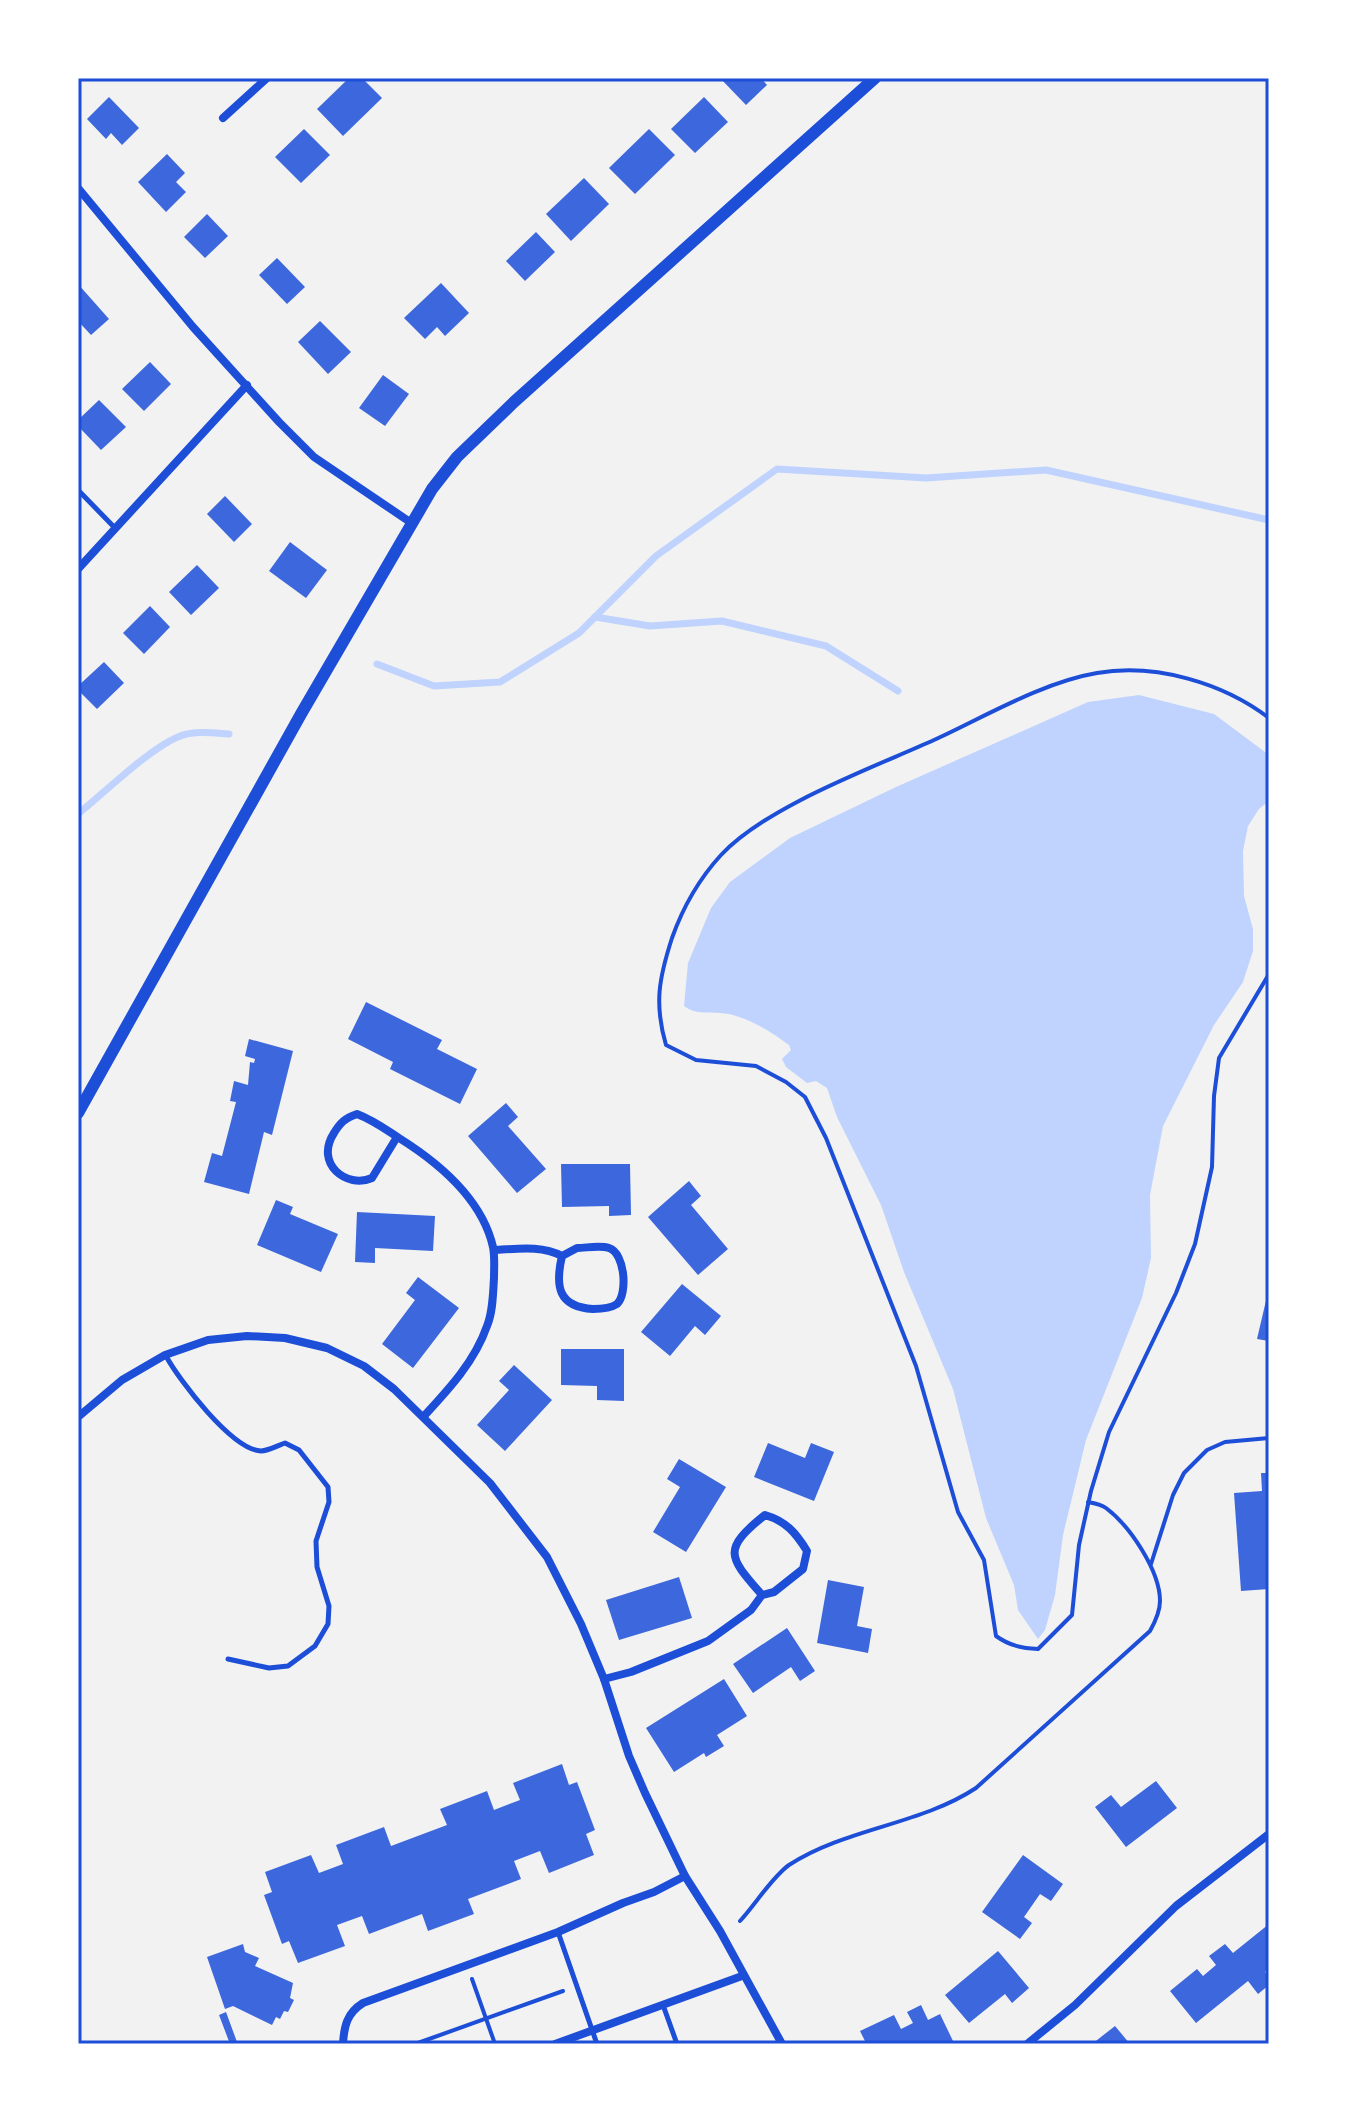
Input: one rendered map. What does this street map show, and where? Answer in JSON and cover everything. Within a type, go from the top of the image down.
[{"type":"street","points":[[223,118],[267,78]]},
{"type":"street","points":[[78,1113],[410,522],[432,489],[457,457],[492,422],[875,78]]},
{"type":"street","points":[[78,188],[193,327],[314,457],[410,522]]},
{"type":"street","points":[[78,569],[247,385]]},
{"type":"street","points":[[397,1137],[372,1178],[365,1181],[358,1182],[327,1162],[325,1151],[342,1121],[357,1114],[377,1122],[415,1148],[452,1179],[473,1204],[488,1229],[494,1250],[488,1325],[455,1382],[424,1416]]},
{"type":"street","points":[[494,1250],[538,1248],[562,1256]]},
{"type":"street","points":[[577,1248],[609,1248],[618,1255],[623,1264],[623,1275],[621,1298],[616,1305],[599,1309],[570,1306],[560,1288],[562,1256],[577,1248]]},
{"type":"street","points":[[78,1417],[122,1380],[165,1355],[208,1340],[247,1336],[285,1338],[327,1348],[364,1366],[424,1416],[490,1483],[547,1557],[581,1624],[604,1679],[629,1756],[685,1876],[720,1931],[782,2044]]},
{"type":"street","points":[[604,1679],[631,1672],[708,1641],[751,1610],[762,1595],[774,1592],[803,1569],[807,1551],[799,1538],[782,1520],[765,1515],[745,1531],[735,1545],[734,1556],[738,1567],[762,1595]]},
{"type":"street","points":[[1027,2044],[1075,2005],[1176,1906],[1269,1834]]},
{"type":"street","points":[[343,2044],[350,2011],[363,2003],[558,1932],[685,1876]]},
{"type":"street","points":[[555,2044],[742,1976]]},
{"type":"lane","points":[[78,490],[115,528]]},
{"type":"lane","points":[[165,1355],[177,1376],[204,1409],[242,1444],[262,1451],[285,1443],[299,1450],[328,1487],[329,1502],[316,1541],[317,1567],[329,1606],[328,1624],[315,1646],[288,1666],[269,1668],[228,1659]]},
{"type":"lane","points":[[558,1932],[597,2044]]},
{"type":"lane","points":[[663,2005],[677,2044]]},
{"type":"path","points":[[1269,718],[1250,704],[1210,685],[1156,672],[1097,673],[1047,688],[800,801],[753,829],[723,853],[698,884],[678,923],[660,974],[660,1024],[666,1045],[696,1060],[756,1066],[786,1082],[805,1097],[826,1138],[916,1366],[958,1512],[984,1560],[996,1636],[1006,1643],[1038,1649],[1072,1615],[1079,1545],[1109,1432],[1176,1293],[1195,1244],[1212,1167],[1214,1096],[1219,1058],[1269,974]]},
{"type":"path","points":[[1151,1564],[1173,1495],[1184,1473],[1207,1450],[1225,1442],[1269,1438]]},
{"type":"path","points":[[740,1921],[785,1868],[809,1853],[954,1803],[976,1788],[1150,1631],[1161,1600],[1151,1564],[1130,1534],[1105,1507],[1088,1502]]},
{"type":"path","points":[[466,1964],[495,2044]]},
{"type":"path","points":[[415,2044],[563,1991]]},
{"type":"water","points":[[1139,695],[1214,714],[1269,755],[1269,801],[1259,809],[1248,826],[1243,851],[1244,896],[1253,929],[1253,951],[1243,982],[1214,1025],[1163,1126],[1150,1195],[1151,1258],[1142,1298],[1086,1440],[1063,1535],[1055,1595],[1045,1630],[1038,1639],[1018,1610],[1014,1585],[986,1518],[953,1389],[904,1272],[881,1205],[837,1117],[827,1088],[816,1081],[807,1083],[786,1067],[782,1059],[791,1050],[789,1045],[762,1027],[733,1015],[695,1011],[684,1006],[688,963],[711,908],[730,882],[790,838],[1088,702]]},
{"type":"building","points":[[349,78],[362,78],[382,98],[343,136],[317,109]]},
{"type":"building","points":[[720,78],[761,78],[767,85],[746,105]]},
{"type":"building","points":[[109,97],[139,128],[122,145],[111,133],[106,139],[87,119]]},
{"type":"building","points":[[704,97],[728,122],[695,153],[671,129]]},
{"type":"building","points":[[304,129],[330,155],[301,183],[275,157]]},
{"type":"building","points":[[649,129],[675,155],[635,194],[609,168]]},
{"type":"building","points":[[167,154],[185,173],[176,182],[186,192],[166,212],[138,182]]},
{"type":"building","points":[[584,178],[609,204],[571,241],[546,214]]},
{"type":"building","points":[[207,214],[228,236],[205,258],[184,237]]},
{"type":"building","points":[[536,232],[555,252],[525,281],[506,261]]},
{"type":"building","points":[[277,258],[305,287],[287,304],[259,275]]},
{"type":"building","points":[[441,283],[469,313],[445,336],[437,327],[425,339],[404,318]]},
{"type":"building","points":[[78,284],[109,319],[91,335],[78,321]]},
{"type":"building","points":[[320,321],[351,352],[328,374],[298,342]]},
{"type":"building","points":[[150,362],[171,384],[144,411],[122,389]]},
{"type":"building","points":[[383,375],[409,394],[385,426],[359,408]]},
{"type":"building","points":[[99,400],[126,427],[101,450],[78,426],[78,420]]},
{"type":"building","points":[[225,496],[252,524],[234,542],[207,514]]},
{"type":"building","points":[[290,542],[327,570],[306,598],[269,571]]},
{"type":"building","points":[[197,565],[219,588],[191,615],[169,592]]},
{"type":"building","points":[[150,606],[170,627],[144,654],[123,633]]},
{"type":"building","points":[[104,662],[124,683],[97,709],[78,690],[78,686]]},
{"type":"building","points":[[366,1002],[442,1040],[437,1049],[477,1069],[460,1104],[390,1069],[393,1062],[348,1039]]},
{"type":"building","points":[[249,1039],[293,1051],[272,1135],[264,1132],[249,1194],[204,1182],[212,1153],[222,1156],[236,1102],[230,1101],[234,1081],[248,1085],[250,1062],[254,1063],[255,1059],[245,1056]]},
{"type":"building","points":[[506,1103],[518,1117],[508,1126],[546,1169],[517,1193],[468,1136]]},
{"type":"building","points":[[561,1164],[630,1164],[631,1215],[609,1216],[609,1206],[562,1207]]},
{"type":"building","points":[[689,1181],[701,1196],[691,1205],[728,1249],[698,1275],[648,1217]]},
{"type":"building","points":[[276,1200],[293,1207],[290,1214],[338,1234],[321,1272],[257,1245]]},
{"type":"building","points":[[357,1212],[435,1216],[433,1251],[375,1248],[375,1263],[355,1262]]},
{"type":"building","points":[[418,1277],[459,1308],[413,1368],[382,1344],[415,1300],[406,1293]]},
{"type":"building","points":[[682,1284],[721,1316],[705,1335],[695,1326],[670,1356],[641,1332]]},
{"type":"building","points":[[1269,1292],[1269,1341],[1257,1339]]},
{"type":"building","points":[[561,1349],[624,1349],[624,1401],[597,1400],[597,1386],[561,1385]]},
{"type":"building","points":[[514,1365],[552,1400],[505,1451],[477,1425],[509,1390],[499,1381]]},
{"type":"building","points":[[768,1443],[805,1458],[811,1443],[834,1452],[814,1501],[754,1477]]},
{"type":"building","points":[[679,1459],[726,1487],[686,1552],[653,1532],[680,1487],[667,1479]]},
{"type":"building","points":[[1261,1473],[1269,1473],[1269,1589],[1241,1591],[1234,1493],[1262,1491]]},
{"type":"building","points":[[679,1577],[692,1618],[619,1640],[606,1600]]},
{"type":"building","points":[[828,1580],[864,1587],[857,1626],[872,1629],[868,1653],[817,1643]]},
{"type":"building","points":[[787,1628],[815,1671],[800,1681],[791,1667],[753,1693],[733,1664]]},
{"type":"building","points":[[724,1679],[747,1716],[717,1735],[724,1746],[706,1757],[704,1753],[674,1772],[646,1728]]},
{"type":"building","points":[[562,1764],[569,1785],[577,1782],[595,1830],[586,1834],[594,1855],[549,1873],[540,1851],[514,1861],[521,1879],[468,1899],[474,1914],[428,1931],[422,1914],[369,1934],[362,1916],[337,1925],[345,1946],[298,1963],[289,1941],[282,1944],[264,1895],[272,1892],[265,1872],[311,1855],[319,1873],[343,1864],[336,1845],[384,1827],[391,1846],[447,1825],[440,1809],[487,1791],[494,1810],[520,1800],[513,1783]]},
{"type":"building","points":[[1156,1781],[1177,1808],[1126,1847],[1095,1807],[1111,1795],[1121,1807]]},
{"type":"building","points":[[1023,1855],[1063,1884],[1051,1901],[1040,1894],[1024,1917],[1032,1923],[1020,1939],[982,1912]]},
{"type":"building","points":[[1269,1924],[1269,1968],[1265,1972],[1269,1985],[1258,1994],[1248,1981],[1196,2023],[1170,1991],[1197,1969],[1203,1976],[1216,1965],[1209,1956],[1225,1944],[1233,1953]]},
{"type":"building","points":[[243,1944],[245,1952],[259,1958],[255,1966],[293,1983],[290,1998],[294,2000],[288,2012],[284,2011],[280,2019],[276,2017],[272,2025],[233,2006],[225,2009],[207,1957]]},
{"type":"building","points":[[998,1951],[1029,1988],[1012,2003],[1005,1994],[969,2023],[945,1995]]},
{"type":"building","points":[[921,2005],[928,2020],[940,2014],[953,2041],[948,2044],[859,2044],[865,2041],[860,2031],[894,2015],[901,2029],[913,2023],[907,2012]]},
{"type":"building","points":[[226,2012],[240,2044],[230,2044],[219,2015]]},
{"type":"building","points":[[1115,2026],[1130,2044],[1092,2044]]},
{"type":"waterway","points":[[377,664],[434,686],[500,682],[579,633],[656,556],[777,469],[926,478],[1046,470],[1269,520]]},
{"type":"waterway","points":[[595,617],[650,626],[722,621],[826,646],[898,691]]},
{"type":"waterway","points":[[78,814],[166,743],[190,733],[229,734]]}]
